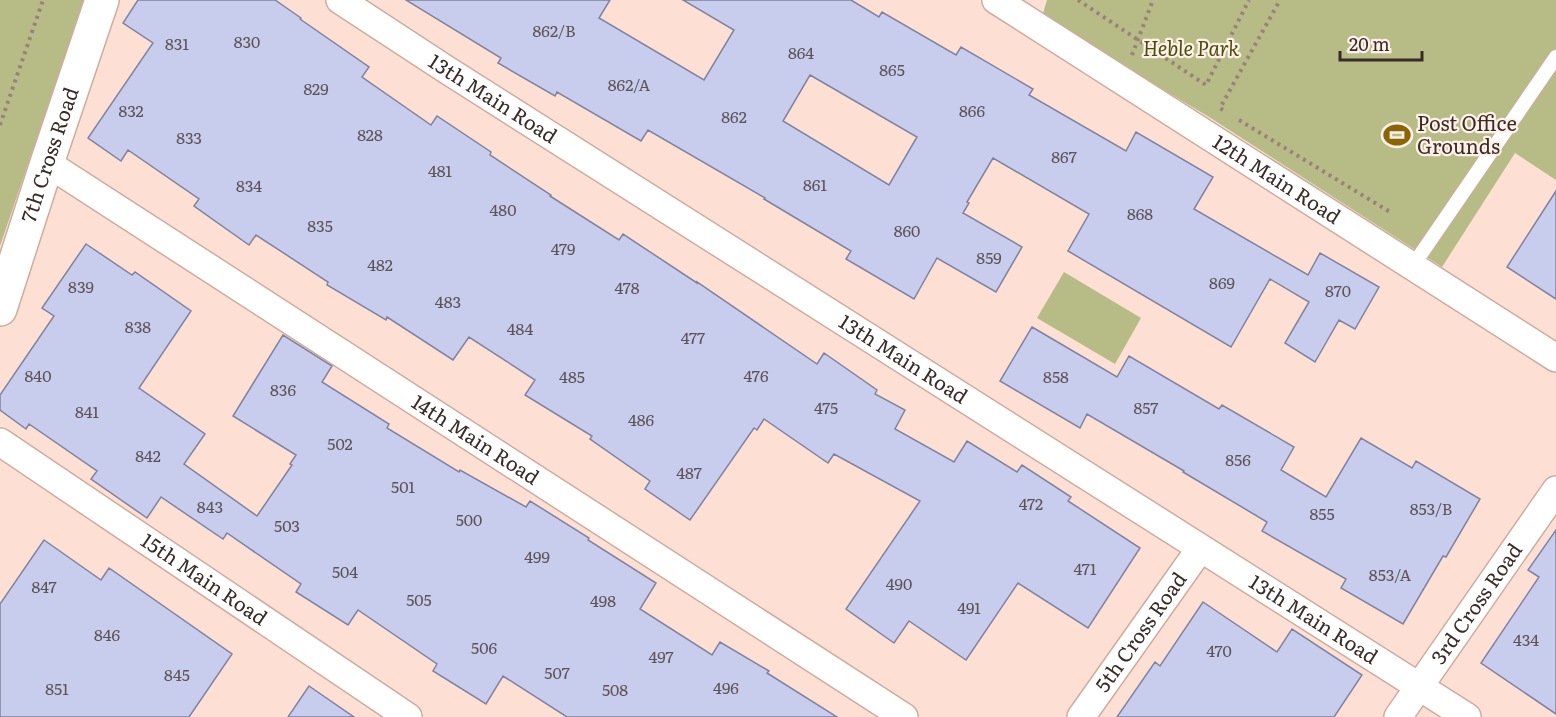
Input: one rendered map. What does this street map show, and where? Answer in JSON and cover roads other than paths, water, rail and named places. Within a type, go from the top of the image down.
[{"type":"street","name":"7th Cross Road","points":[[0,309],[102,0]]},
{"type":"street","name":"13th Main Road","points":[[340,0],[1467,717]]},
{"type":"street","name":"12th Main Road","points":[[996,0],[1556,358]]},
{"type":"street","name":"14th Main Road","points":[[47,163],[904,717]]},
{"type":"street","name":"15th Main Road","points":[[0,442],[408,717]]},
{"type":"street","name":"3rd Cross Road","points":[[1398,717],[1556,490]]},
{"type":"street","name":"5th Cross Road","points":[[1081,717],[1200,549]]},
{"type":"lane","points":[[1412,267],[1556,57]]},
{"type":"place","name":"Post Office Grounds","points":[[1397,135]]},
{"type":"park label","name":"Heble Park","points":[[1191,49]]}]
